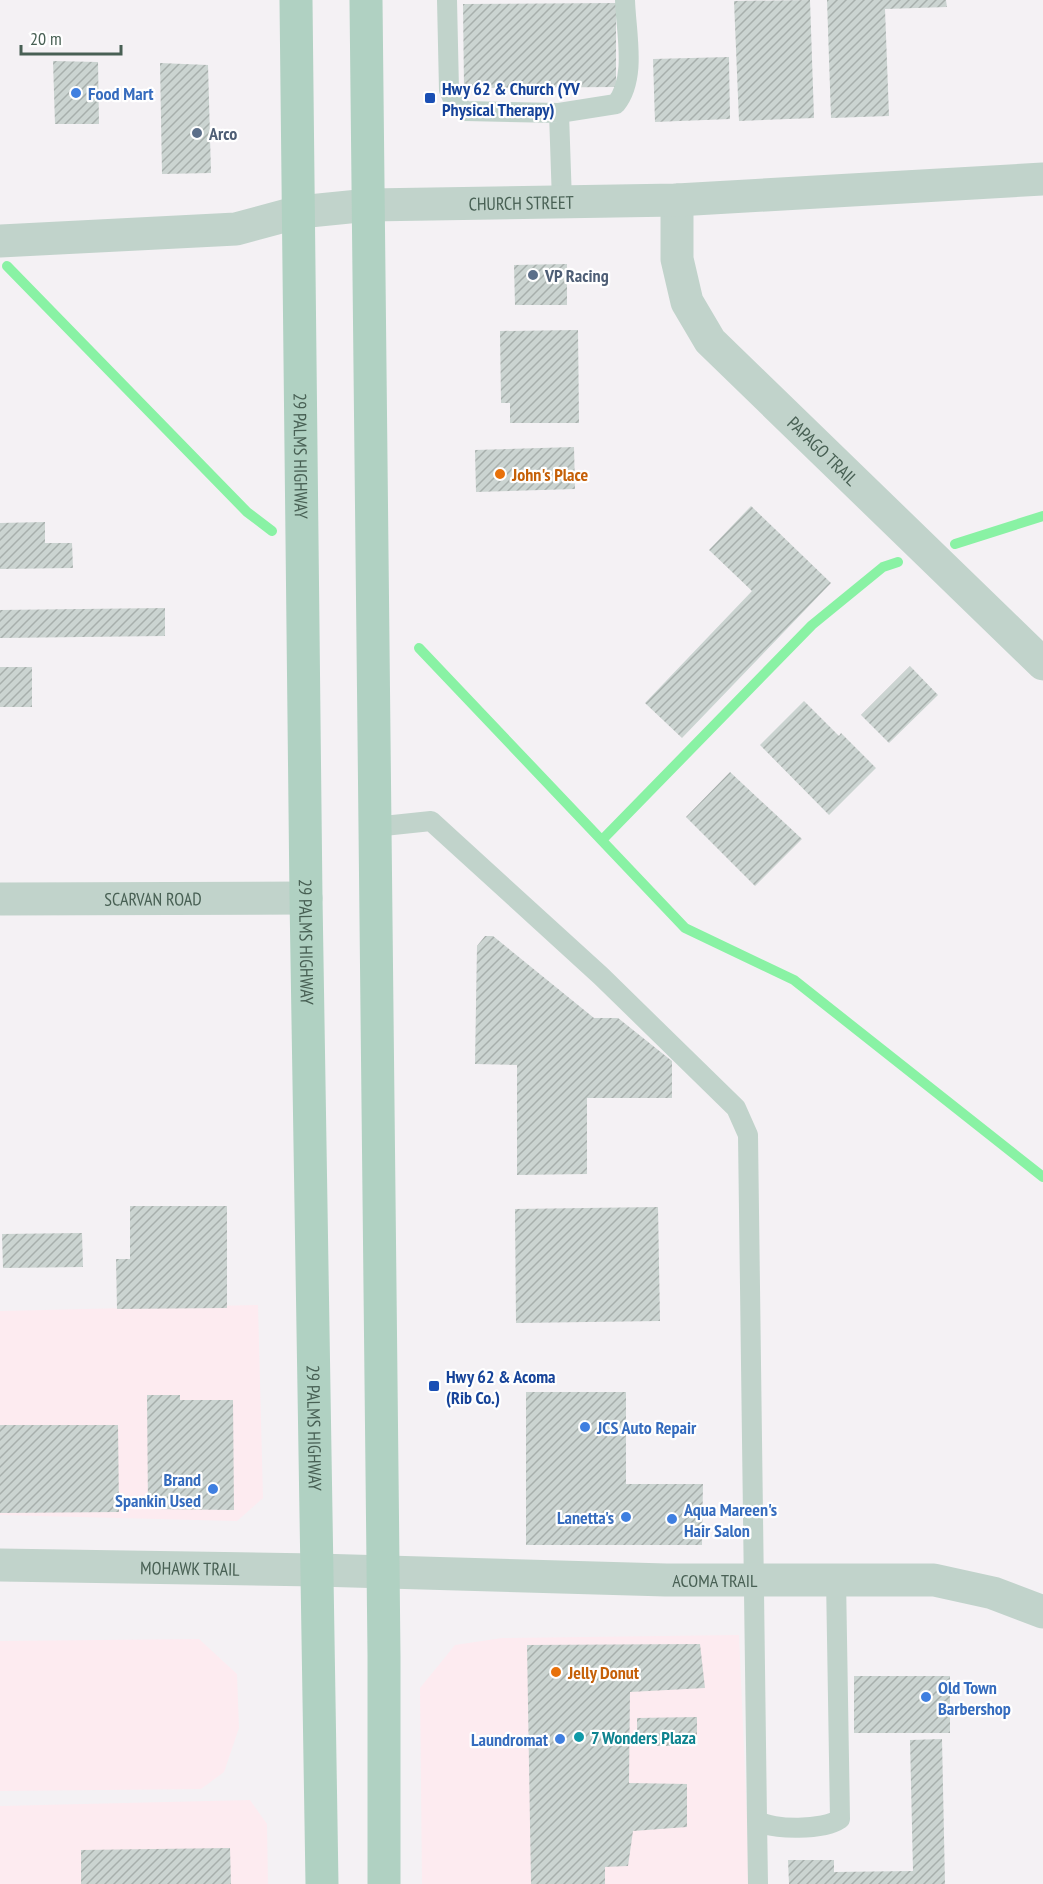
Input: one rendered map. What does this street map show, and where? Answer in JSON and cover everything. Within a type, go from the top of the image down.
[{"type":"main road","name":"29 PALMS HIGHWAY","points":[[296,0],[306,898],[322,1884]]},
{"type":"main road","points":[[366,0],[384,1884]]},
{"type":"street","name":"CHURCH STREET","points":[[0,241],[236,230],[299,212],[369,205],[677,200],[1043,179]]},
{"type":"street","name":"PAPAGO TRAIL","points":[[677,200],[677,259],[687,302],[710,341],[1043,664]]},
{"type":"street","name":"SCARVAN ROAD","points":[[0,899],[306,898]]},
{"type":"street","name":"MOHAWK TRAIL","points":[[0,1565],[382,1571]]},
{"type":"street","name":"ACOMA TRAIL","points":[[382,1571],[666,1580],[836,1578],[934,1580],[993,1593],[1043,1612]]},
{"type":"lane","points":[[447,0],[449,90],[454,102],[465,111],[560,113],[616,104],[624,94],[628,79],[625,0]]},
{"type":"lane","points":[[560,113],[562,202]]},
{"type":"lane","points":[[374,827],[430,821],[601,976],[736,1108],[748,1135],[758,1884]]},
{"type":"lane","points":[[757,1820],[767,1827],[830,1826],[840,1819],[836,1578]]},
{"type":"shaded area","points":[[258,1305],[263,1498],[237,1521],[0,1515],[0,1311]]},
{"type":"shaded area","points":[[739,1635],[750,1884],[422,1884],[420,1688],[455,1645],[502,1638]]},
{"type":"shaded area","points":[[199,1639],[237,1674],[239,1728],[224,1772],[201,1789],[0,1791],[0,1641]]},
{"type":"shaded area","points":[[250,1800],[267,1824],[268,1884],[0,1884],[0,1806]]},
{"type":"building","points":[[810,0],[814,118],[739,121],[734,1]]},
{"type":"building","points":[[827,0],[946,0],[947,7],[885,9],[889,116],[831,118]]},
{"type":"building","points":[[616,3],[616,87],[464,88],[463,4]]},
{"type":"building","points":[[729,57],[730,119],[655,122],[653,59]]},
{"type":"building","name":"Food Mart","points":[[53,61],[98,62],[99,124],[55,124]]},
{"type":"building","points":[[160,63],[208,65],[211,173],[162,174]]},
{"type":"building","points":[[567,264],[567,305],[515,305],[514,265]]},
{"type":"building","points":[[578,330],[579,423],[510,423],[510,403],[501,403],[500,331]]},
{"type":"building","points":[[574,447],[575,489],[476,492],[475,450]]},
{"type":"building","points":[[751,506],[831,583],[682,738],[645,703],[752,591],[709,550]]},
{"type":"building","points":[[45,522],[45,543],[72,543],[73,568],[0,569],[0,523]]},
{"type":"building","points":[[165,608],[165,636],[0,638],[0,610]]},
{"type":"building","points":[[910,666],[938,695],[889,743],[861,715]]},
{"type":"building","points":[[0,667],[32,667],[32,707],[0,707]]},
{"type":"building","points":[[804,701],[876,768],[829,815],[760,745]]},
{"type":"building","points":[[730,772],[802,839],[755,886],[686,817]]},
{"type":"building","points":[[485,936],[493,936],[594,1018],[618,1018],[672,1061],[672,1098],[587,1098],[587,1174],[517,1175],[517,1065],[475,1064],[477,946]]},
{"type":"building","points":[[130,1206],[227,1206],[227,1308],[117,1309],[116,1259],[130,1259]]},
{"type":"building","points":[[658,1207],[660,1321],[516,1323],[515,1209]]},
{"type":"building","points":[[82,1233],[83,1267],[3,1268],[2,1234]]},
{"type":"building","points":[[526,1392],[626,1392],[626,1484],[703,1484],[702,1545],[526,1545]]},
{"type":"building","points":[[147,1395],[180,1395],[180,1400],[233,1400],[234,1510],[148,1509]]},
{"type":"building","points":[[0,1425],[118,1425],[119,1512],[0,1513]]},
{"type":"building","name":"7 Wonders Plaza","points":[[700,1644],[705,1688],[630,1692],[629,1783],[687,1784],[687,1827],[633,1831],[628,1866],[605,1867],[605,1884],[531,1884],[527,1645]]},
{"type":"building","points":[[854,1676],[950,1676],[950,1733],[854,1733]]},
{"type":"building","points":[[697,1717],[697,1746],[637,1746],[637,1718]]},
{"type":"building","points":[[942,1739],[945,1884],[789,1884],[788,1860],[834,1860],[834,1872],[913,1871],[910,1740]]},
{"type":"building","points":[[230,1848],[231,1884],[81,1884],[81,1850]]},
{"type":"waterway","points":[[7,266],[247,512],[272,531]]},
{"type":"waterway","points":[[955,544],[1043,516]]},
{"type":"waterway","points":[[603,839],[812,625],[883,567],[898,562]]},
{"type":"waterway","points":[[419,648],[685,928],[794,980],[1043,1177]]},
{"type":"place","name":"Food Mart","points":[[76,93]]},
{"type":"place","name":"Hwy 62 & Church (YV Physical Therapy)","points":[[430,98]]},
{"type":"place","name":"Arco","points":[[197,133]]},
{"type":"place","name":"VP Racing","points":[[533,275]]},
{"type":"place","name":"John's Place","points":[[500,474]]},
{"type":"place","name":"Hwy 62 & Acoma (Rib Co.)","points":[[434,1386]]},
{"type":"place","name":"JCS Auto Repair","points":[[585,1427]]},
{"type":"place","name":"Brand Spankin Used","points":[[213,1489]]},
{"type":"place","name":"Lanetta's","points":[[626,1517]]},
{"type":"place","name":"Aqua Mareen's Hair Salon","points":[[672,1519]]},
{"type":"place","name":"Jelly Donut","points":[[556,1672]]},
{"type":"place","name":"Old Town Barbershop","points":[[926,1697]]},
{"type":"place","name":"7 Wonders Plaza","points":[[579,1737]]},
{"type":"place","name":"Laundromat","points":[[560,1739]]}]
